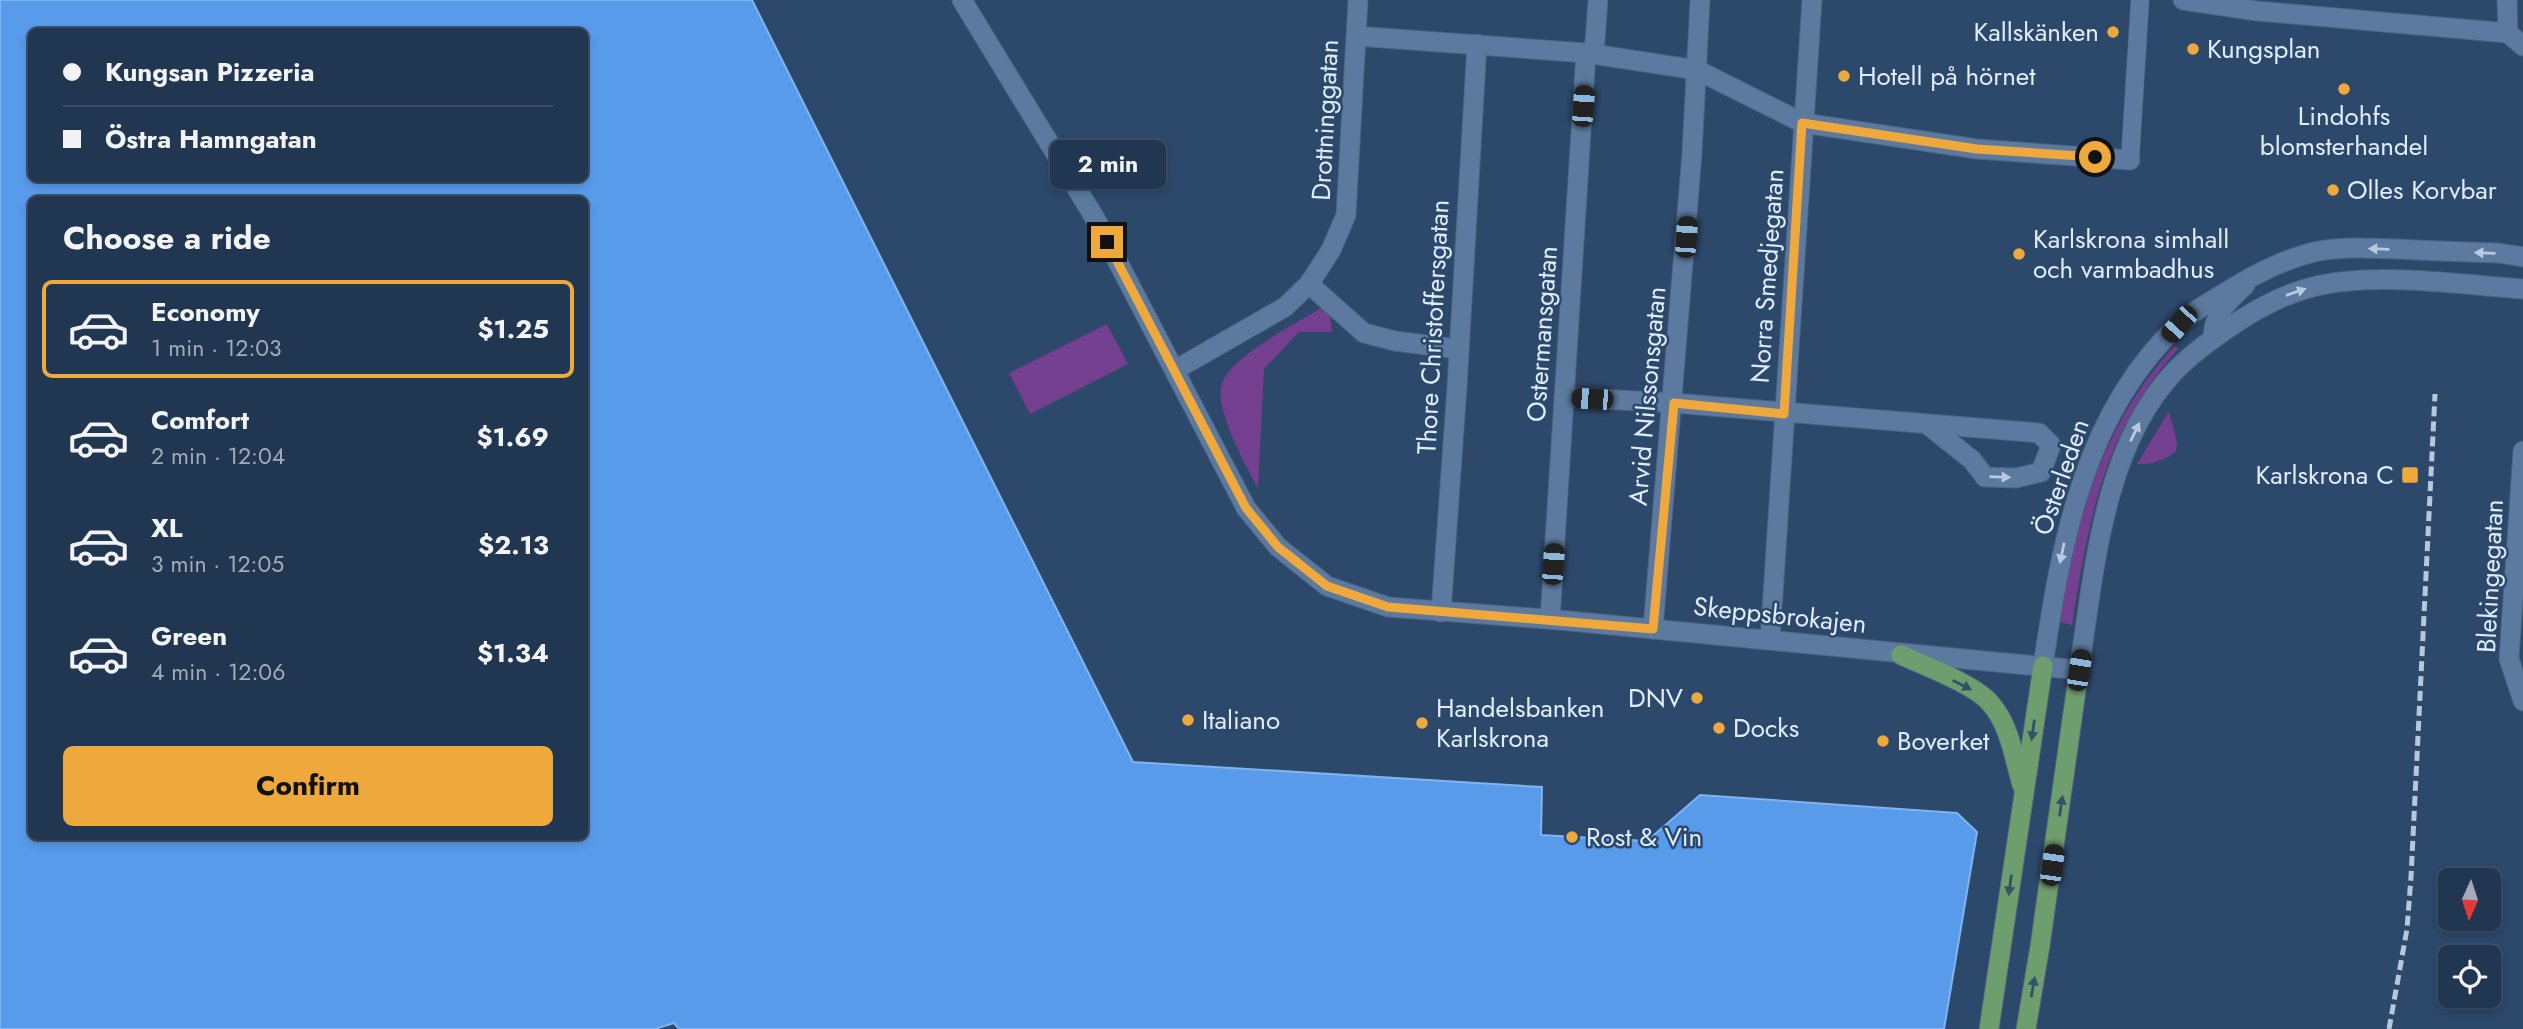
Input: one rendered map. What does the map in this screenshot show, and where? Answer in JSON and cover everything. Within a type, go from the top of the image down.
[{"type":"main road","points":[[1901,654],[1967,687],[1991,703],[2002,720],[2009,739],[2024,793]]},
{"type":"main road","name":"Österleden","points":[[1989,1029],[2043,666]]},
{"type":"main road","name":"Österleden","points":[[2026,1029],[2079,670]]},
{"type":"street","name":"Skeppsbrokajen","points":[[962,0],[1096,220],[1246,508],[1278,547],[1327,586],[1388,607],[1550,619],[2079,670]]},
{"type":"street","name":"Drottninggatan","points":[[1175,370],[1286,307],[1309,284],[1331,250],[1346,215],[1358,0]]},
{"type":"street","name":"Ostermansgatan","points":[[1550,619],[1590,54],[1598,0]]},
{"type":"street","name":"Arvid Nilssonsgatan","points":[[1653,629],[1674,403],[1700,0]]},
{"type":"street","name":"Norra Smedjegatan","points":[[1770,640],[1812,0]]},
{"type":"street","points":[[1356,36],[1590,54],[1697,70],[1802,123],[1977,149],[2130,160],[2140,0]]},
{"type":"street","points":[[2183,0],[2257,11],[2518,35],[2507,0]]},
{"type":"street","name":"Thore Christoffersgatan","points":[[1441,612],[1477,44]]},
{"type":"street","name":"Österleden","points":[[2043,666],[2071,513],[2099,436],[2141,366],[2179,324],[2210,310],[2256,275],[2287,260],[2315,252],[2348,247],[2499,253],[2523,257]]},
{"type":"street","name":"Österleden","points":[[2079,670],[2095,564],[2110,496],[2132,438],[2160,388],[2188,358],[2270,302],[2313,286],[2349,281],[2413,281],[2523,289]]},
{"type":"street","points":[[1309,284],[1364,333],[1395,341],[1458,349]]},
{"type":"street","points":[[2210,310],[2236,323]]},
{"type":"street","points":[[2210,310],[2213,339]]},
{"type":"street","points":[[1564,397],[1674,403],[2039,433],[2051,445],[2041,472],[2016,478],[1985,477],[1972,460],[1928,425]]},
{"type":"street","name":"Blekingegatan","points":[[2523,451],[2509,659],[2523,701]]},
{"type":"shaded area","points":[[1321,308],[1329,308],[1332,332],[1299,332],[1264,369],[1258,488],[1227,424],[1221,387],[1226,376],[1248,353]]},
{"type":"shaded area","points":[[1107,324],[1128,364],[1030,414],[1009,373]]},
{"type":"shaded area","points":[[2175,346],[2178,349],[2132,412],[2116,444],[2093,513],[2072,625],[2060,622],[2074,547],[2096,475],[2128,407]]},
{"type":"shaded area","points":[[2169,411],[2177,442],[2176,451],[2158,461],[2137,464]]},
{"type":"water","points":[[0,0],[752,0],[1133,762],[1542,787],[1541,835],[1647,841],[1700,795],[1957,813],[1977,832],[1944,1029],[679,1029],[674,1023],[655,1029],[0,1029]]},
{"type":"railway","points":[[2389,1029],[2407,929],[2411,877],[2435,394]]},
{"type":"place","name":"Kallskänken","points":[[2113,32]]},
{"type":"place","name":"Kungsplan","points":[[2193,49]]},
{"type":"place","name":"Hotell på hörnet","points":[[1844,76]]},
{"type":"place","name":"Lindohfs blomsterhandel","points":[[2344,89]]},
{"type":"place","name":"Olles Korvbar","points":[[2333,190]]},
{"type":"place","name":"Karlskrona simhall och varmbadhus","points":[[2019,254]]},
{"type":"place","name":"Karlskrona C","points":[[2410,475]]},
{"type":"place","name":"DNV","points":[[1697,698]]},
{"type":"place","name":"Italiano","points":[[1188,720]]},
{"type":"place","name":"Handelsbanken Karlskrona","points":[[1422,723]]},
{"type":"place","name":"Docks","points":[[1719,728]]},
{"type":"place","name":"Boverket","points":[[1883,741]]},
{"type":"place","name":"Rost & Vin","points":[[1572,837]]},
{"type":"route","points":[[1107,242],[1246,508],[1278,547],[1327,586],[1388,607],[1653,629],[1674,403],[1784,414],[1802,123],[1977,149],[2095,157]]}]
